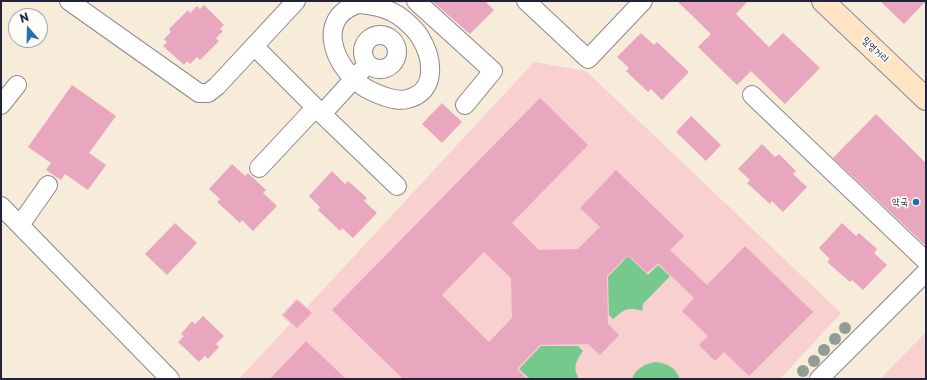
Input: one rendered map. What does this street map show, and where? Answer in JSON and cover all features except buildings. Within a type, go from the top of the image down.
[{"type":"main road","name":"밀영거리","points":[[823,1],[926,99]]},
{"type":"street","points":[[69,1],[198,93],[208,93],[217,86],[296,1]]},
{"type":"street","points":[[526,1],[588,59],[643,1]]},
{"type":"street","points":[[260,168],[368,64],[375,68],[382,68],[389,66],[394,61],[397,53],[396,46],[392,40],[407,22],[418,3],[493,71],[465,105]]},
{"type":"street","points":[[358,4],[381,7],[407,22],[420,37],[430,62],[431,72],[429,82],[423,91],[415,97],[405,100],[395,99],[370,91],[354,79],[344,66],[333,42],[332,32],[334,22],[348,7],[358,4]]},
{"type":"street","points":[[254,46],[397,186]]},
{"type":"street","points":[[1,105],[17,85]]},
{"type":"street","points":[[752,95],[926,261]]},
{"type":"street","points":[[20,225],[48,185]]},
{"type":"street","points":[[1,206],[170,379]]},
{"type":"street","points":[[819,379],[926,272]]},
{"type":"shaded area","points":[[534,62],[586,71],[841,313],[780,379],[239,379],[290,324],[281,315],[297,298],[307,307]]},
{"type":"shaded area","points":[[926,332],[926,379],[880,379]]},
{"type":"green space","points":[[628,256],[648,275],[658,265],[670,276],[643,304],[642,311],[629,309],[620,313],[613,319],[609,315],[608,277]]},
{"type":"green space","points":[[541,346],[578,346],[583,351],[578,358],[575,368],[579,379],[530,379],[519,369]]},
{"type":"green space","points":[[655,362],[670,366],[676,371],[680,379],[632,379],[641,367]]},
{"type":"place","name":"약국","points":[[916,202]]}]
